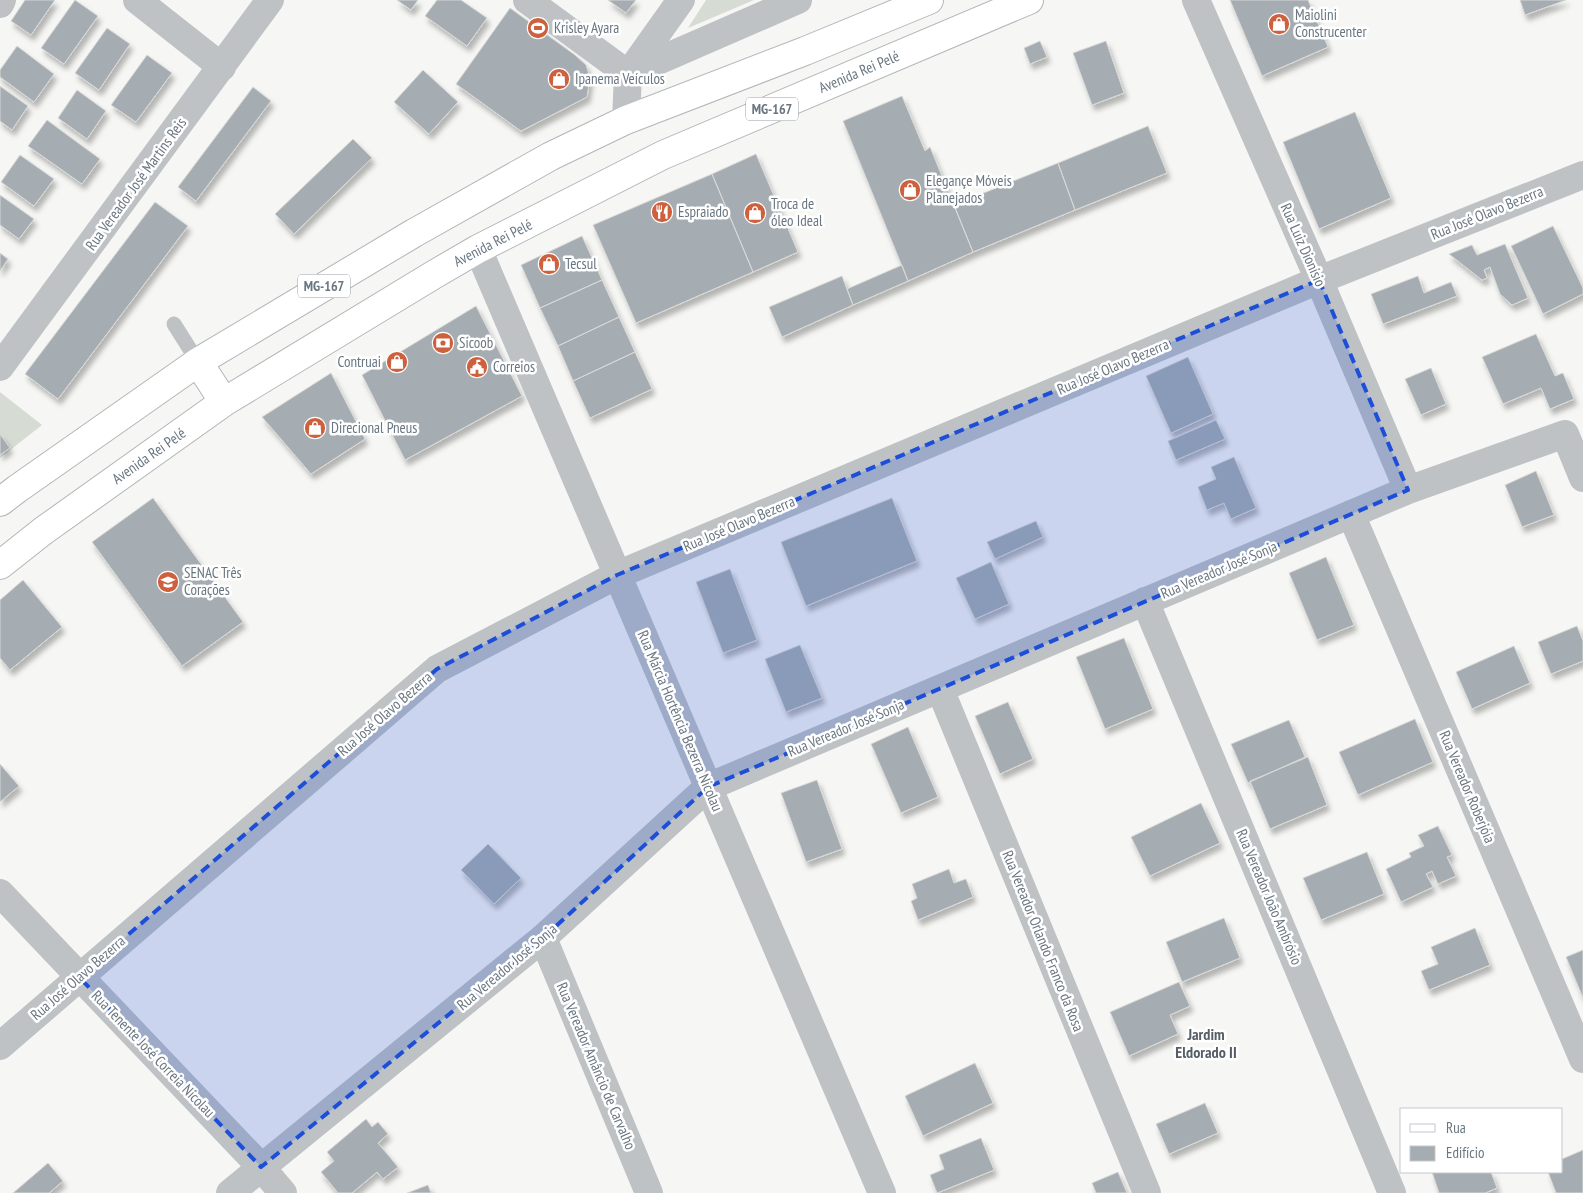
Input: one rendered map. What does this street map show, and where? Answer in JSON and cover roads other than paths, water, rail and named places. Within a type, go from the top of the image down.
[{"type":"main road","name":"MG-167","points":[[0,502],[198,362],[338,277],[550,156],[626,120],[805,51],[929,0]]},
{"type":"main road","name":"Avenida Rei Pelé","points":[[0,565],[43,531],[224,402],[478,250],[663,155],[1029,0]]},
{"type":"main road","points":[[198,362],[224,402]]},
{"type":"street","points":[[0,4],[2,0]]},
{"type":"street","points":[[137,0],[222,67]]},
{"type":"street","name":"Rua Vereador José Martins Reis","points":[[0,368],[270,0]]},
{"type":"street","points":[[527,0],[628,74]]},
{"type":"street","points":[[626,120],[628,74],[681,0]]},
{"type":"street","points":[[628,74],[798,0]]},
{"type":"street","name":"Rua Luiz Dionísio","points":[[1196,0],[1319,280],[1408,490]]},
{"type":"street","name":"Rua José Olavo Bezerra","points":[[0,1046],[437,669],[617,575],[1319,280],[1583,175]]},
{"type":"street","name":"Rua Márcia Hortência Bezerra Nicolau","points":[[478,250],[882,1193]]},
{"type":"street","name":"Rua Vereador José Sonja","points":[[230,1193],[543,938],[708,787],[1408,490],[1565,434],[1582,472]]},
{"type":"street","name":"Rua Vereador Roberjóia","points":[[1351,514],[1583,1059]]},
{"type":"street","name":"Rua Vereador João Ambrósio","points":[[1145,601],[1392,1193]]},
{"type":"street","name":"Rua Vereador Orlando Franco da Rosa","points":[[940,689],[1147,1193]]},
{"type":"street","name":"Rua Tenente José Correia Nicolau","points":[[0,893],[261,1167],[283,1193]]},
{"type":"street","name":"Rua Vereador Amâncio de Carvalho","points":[[543,938],[649,1193]]},
{"type":"lane","points":[[174,324],[198,362]]},
{"type":"place","name":"Maiolini Construcenter","points":[[1279,24]]},
{"type":"place","name":"Krisley Ayara","points":[[538,28]]},
{"type":"place","name":"Ipanema Veículos","points":[[559,79]]},
{"type":"place","name":"Elegançe Móveis Planejados","points":[[910,190]]},
{"type":"place","name":"Espraiado","points":[[662,212]]},
{"type":"place","name":"Troca de óleo Ideal","points":[[755,213]]},
{"type":"place","name":"Tecsul","points":[[549,264]]},
{"type":"place","name":"Sicoob","points":[[443,343]]},
{"type":"place","name":"Contruai","points":[[397,362]]},
{"type":"place","name":"Correios","points":[[477,367]]},
{"type":"place","name":"Direcional Pneus","points":[[315,428]]},
{"type":"place","name":"SENAC Três Corações","points":[[168,582]]},
{"type":"district","name":"Jardim Eldorado II","points":[[1206,1043]]}]
